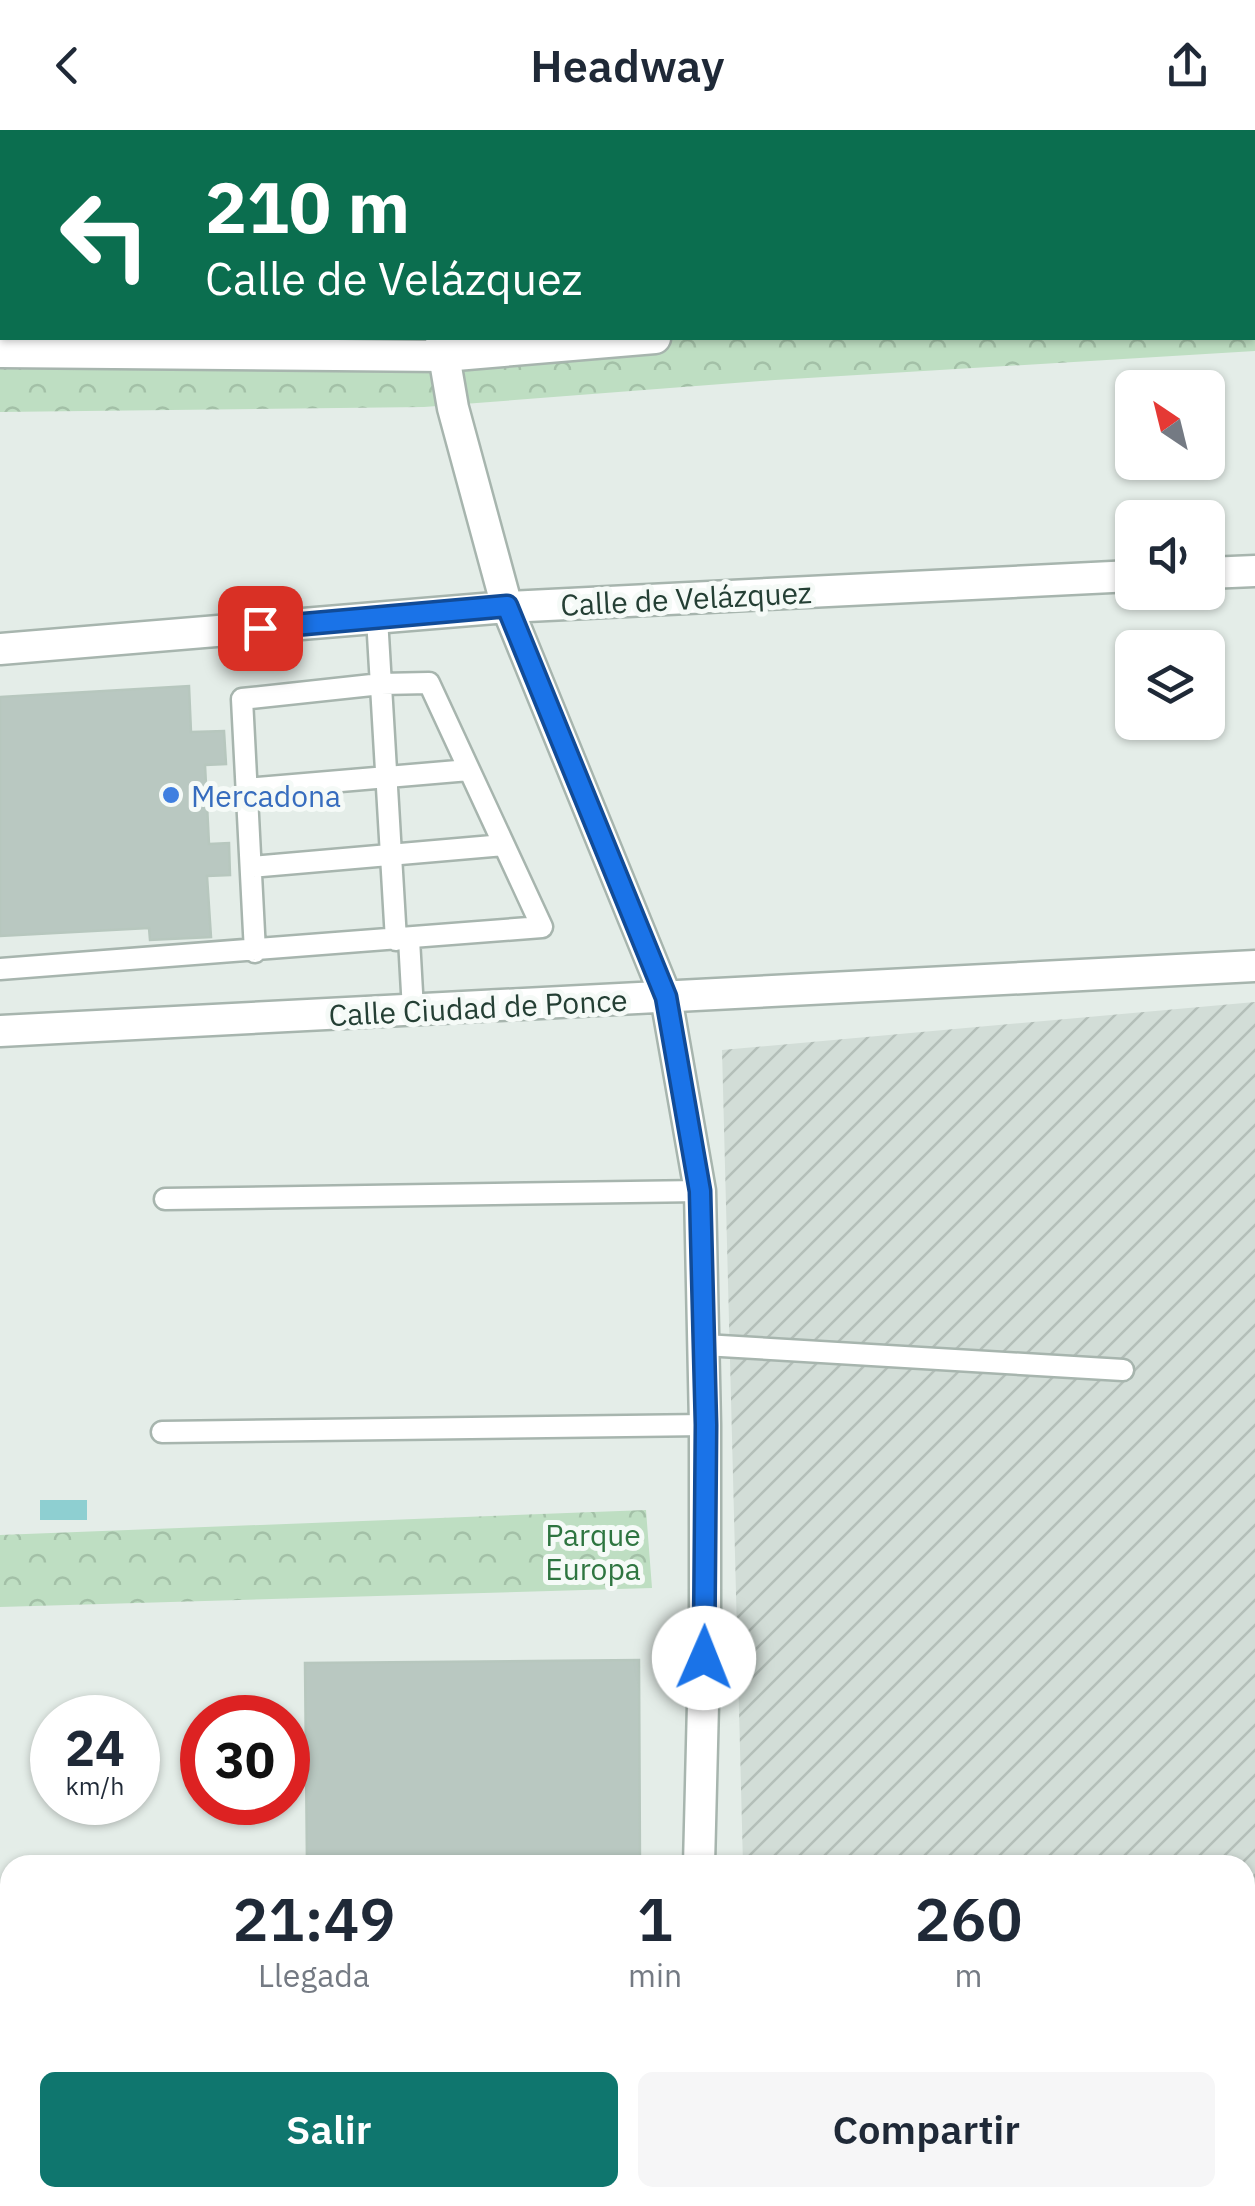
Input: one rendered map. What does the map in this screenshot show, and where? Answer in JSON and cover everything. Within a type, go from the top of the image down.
[{"type":"street","points":[[0,352],[442,347],[608,340]]},
{"type":"street","points":[[442,347],[453,408],[507,606],[666,997],[700,1191],[706,1425],[699,1855]]},
{"type":"street","points":[[1225,572],[1255,570]]},
{"type":"street","name":"Calle de Velázquez","points":[[0,648],[507,606],[1115,577]]},
{"type":"street","name":"Calle Ciudad de Ponce","points":[[0,1031],[1255,966]]},
{"type":"lane","points":[[377,618],[390,855],[413,1010]]},
{"type":"lane","points":[[0,969],[255,952],[542,927],[429,683],[242,698],[255,952]]},
{"type":"lane","points":[[247,789],[469,770]]},
{"type":"lane","points":[[251,867],[504,845]]},
{"type":"lane","points":[[165,1199],[700,1191]]},
{"type":"lane","points":[[704,1345],[1123,1370]]},
{"type":"lane","points":[[162,1432],[706,1425]]},
{"type":"shaded area","points":[[1255,1002],[1255,1855],[743,1855],[722,1050]]},
{"type":"green space","points":[[0,340],[1255,340],[1255,351],[775,380],[424,407],[0,412]]},
{"type":"green space","name":"Parque Europa","points":[[646,1510],[652,1588],[0,1607],[0,1535]]},
{"type":"water","points":[[40,1500],[87,1500],[87,1520],[40,1520]]},
{"type":"building","points":[[189,686],[191,732],[224,731],[226,764],[205,765],[209,844],[229,843],[230,875],[207,876],[211,937],[150,940],[149,928],[0,936],[0,697]]},
{"type":"building","points":[[639,1660],[640,1855],[307,1855],[310,1695],[305,1695],[305,1663]]},
{"type":"place","name":"Mercadona","points":[[171,795]]},
{"type":"route","points":[[260,628],[507,606],[666,997],[700,1191],[706,1425],[704,1658]]}]
